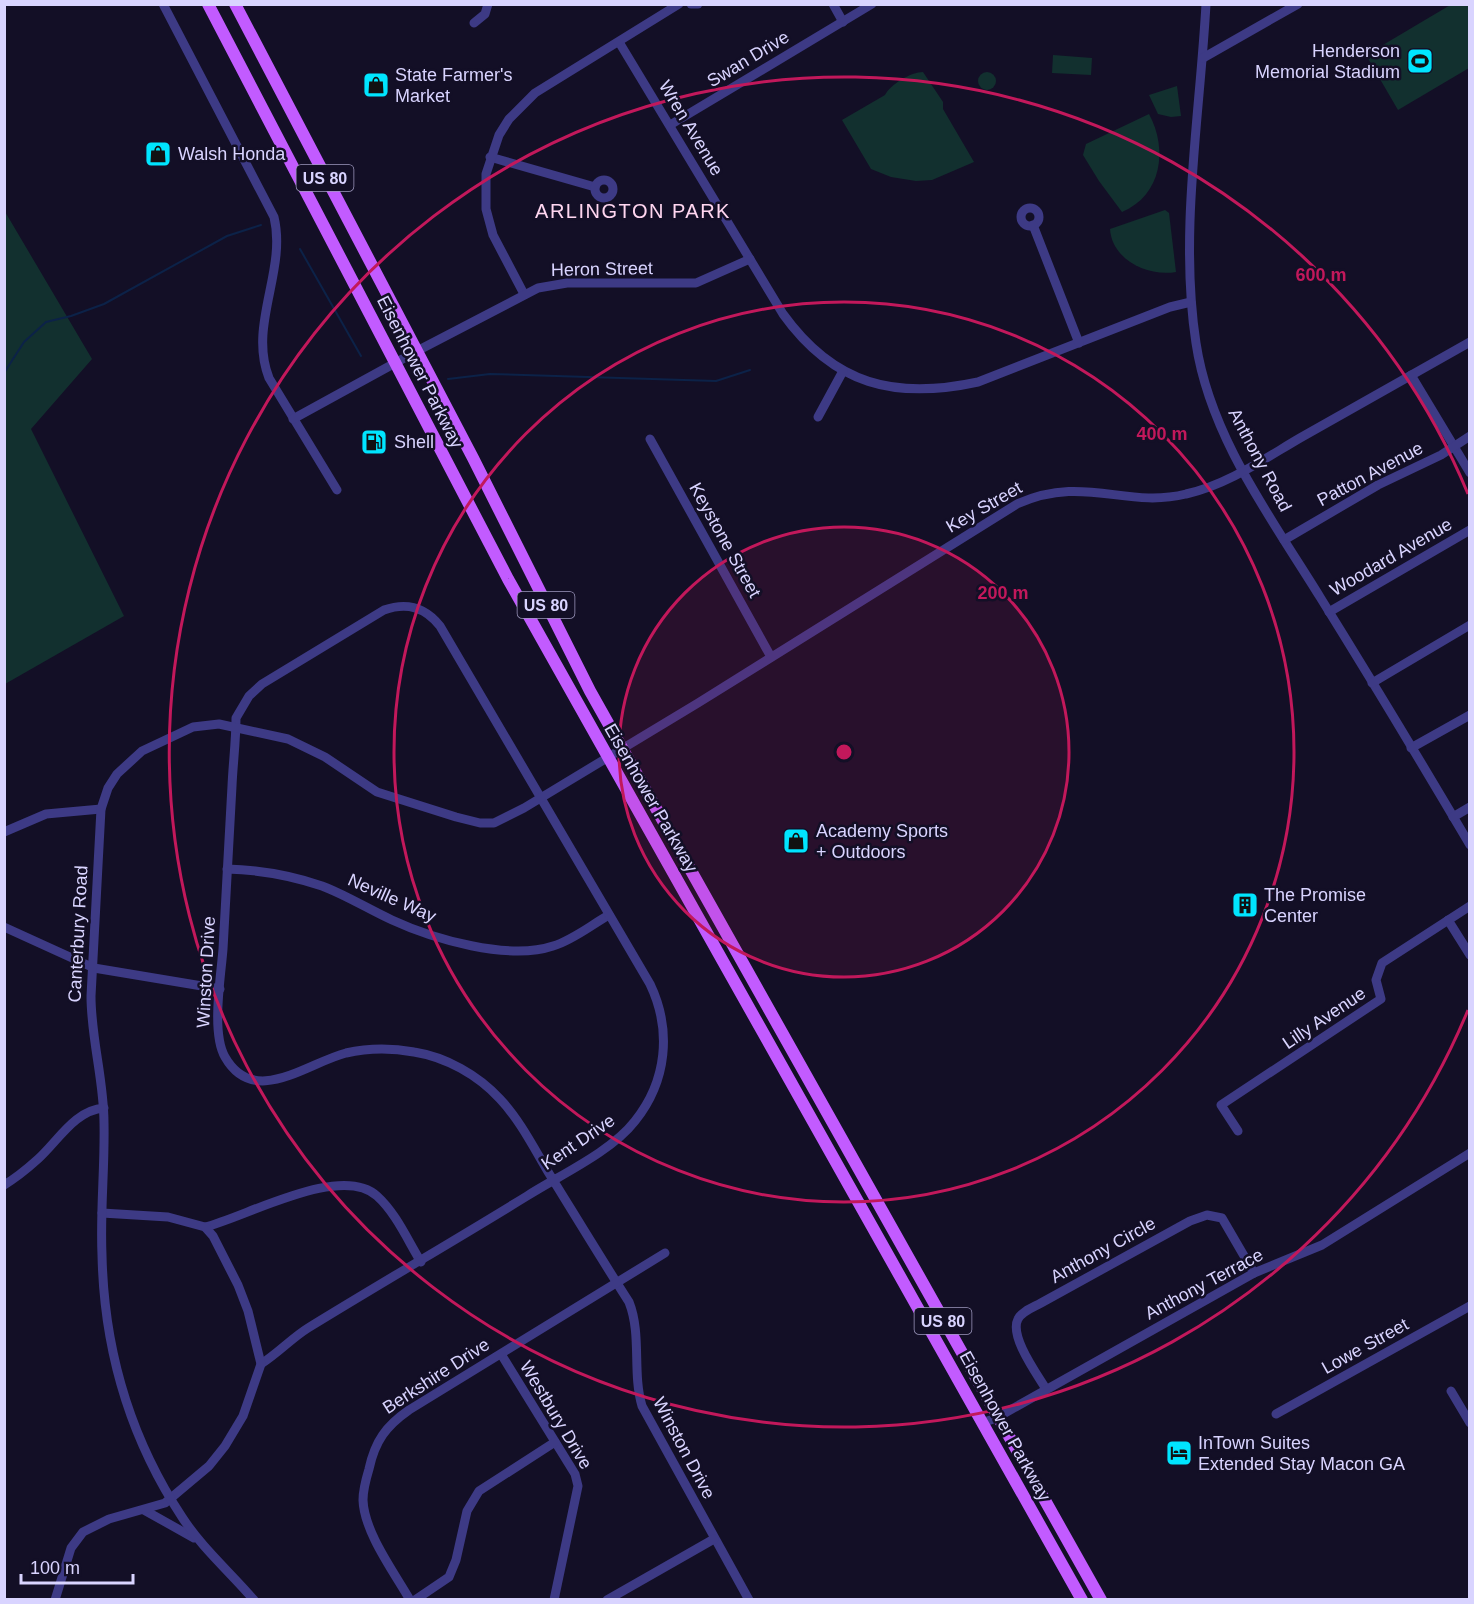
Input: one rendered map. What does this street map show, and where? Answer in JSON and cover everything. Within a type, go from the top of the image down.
[{"type":"main road","name":"Eisenhower Parkway","points":[[208,4],[508,579],[1082,1599]]},
{"type":"main road","name":"Eisenhower Parkway","points":[[235,4],[622,749],[996,1418],[1101,1599]]},
{"type":"street","points":[[163,4],[274,217],[278,248],[261,346],[269,378],[338,490]]},
{"type":"street","points":[[474,23],[485,14],[488,4]]},
{"type":"street","points":[[524,294],[493,235],[488,219],[485,193],[490,157],[499,135],[525,101],[679,4]]},
{"type":"street","points":[[691,4],[698,4]]},
{"type":"street","points":[[833,4],[843,22]]},
{"type":"street","name":"Swan Drive","points":[[670,125],[872,4]]},
{"type":"street","name":"Anthony Road","points":[[1206,4],[1190,246],[1191,302],[1196,346],[1211,403],[1243,471],[1470,845]]},
{"type":"street","points":[[1203,58],[1298,4]]},
{"type":"street","name":"Wren Avenue","points":[[619,42],[794,329],[812,349],[843,371],[879,385],[900,389],[948,388],[978,382],[1170,307],[1191,302]]},
{"type":"street","points":[[490,157],[595,187]]},
{"type":"street","points":[[1034,225],[1079,342]]},
{"type":"street","name":"Heron Street","points":[[293,419],[524,294],[550,284],[567,282],[696,283],[750,258]]},
{"type":"street","name":"Key Street","points":[[607,758],[975,529],[1029,498],[1068,490],[1151,497],[1184,495],[1218,484],[1470,342]]},
{"type":"street","points":[[818,417],[843,371]]},
{"type":"street","points":[[1411,375],[1470,473]]},
{"type":"street","name":"Patton Avenue","points":[[1284,540],[1378,485],[1441,455],[1470,436]]},
{"type":"street","name":"Keystone Street","points":[[650,439],[771,657]]},
{"type":"street","name":"Woodard Avenue","points":[[1329,612],[1470,530]]},
{"type":"street","name":"Winston Drive","points":[[541,797],[440,626],[432,616],[411,606],[396,606],[384,610],[262,684],[242,705],[236,718],[220,989],[220,1042],[224,1055],[232,1067],[246,1077],[267,1082],[285,1078],[321,1062],[364,1051],[389,1049],[435,1058],[469,1074],[501,1100],[553,1179],[633,1312],[637,1383],[642,1406],[748,1599]]},
{"type":"street","points":[[1372,683],[1470,625]]},
{"type":"street","points":[[1411,748],[1470,715]]},
{"type":"street","name":"Canterbury Road","points":[[254,1599],[198,1540],[171,1499],[136,1432],[116,1366],[103,1286],[104,1108],[91,1024],[101,809],[108,788],[117,774],[142,751],[202,724],[236,727],[271,734],[305,746],[377,792],[480,823],[494,823],[607,758]]},
{"type":"street","name":"Kent Drive","points":[[261,1364],[308,1328],[421,1262],[604,1147],[634,1122],[652,1095],[661,1069],[663,1027],[657,998],[541,797]]},
{"type":"street","points":[[1453,817],[1470,807]]},
{"type":"street","points":[[4,832],[46,814],[101,809]]},
{"type":"street","name":"Neville Way","points":[[227,868],[271,871],[305,880],[342,894],[393,920],[430,934],[479,946],[516,950],[550,947],[609,915]]},
{"type":"street","name":"Lilly Avenue","points":[[1238,1131],[1221,1105],[1381,999],[1376,980],[1382,963],[1470,906]]},
{"type":"street","points":[[1448,920],[1470,955]]},
{"type":"street","points":[[4,927],[94,968],[220,989]]},
{"type":"street","points":[[4,1185],[39,1158],[74,1121],[93,1109],[104,1108]]},
{"type":"street","name":"Anthony Terrace","points":[[982,1423],[996,1418],[1254,1273],[1322,1245],[1470,1152]]},
{"type":"street","points":[[102,1213],[168,1217],[205,1227],[227,1222],[300,1194],[343,1185],[358,1186],[372,1192],[382,1202],[421,1262]]},
{"type":"street","name":"Anthony Circle","points":[[1046,1389],[1016,1335],[1017,1320],[1041,1303],[1190,1221],[1207,1215],[1221,1218],[1254,1273]]},
{"type":"street","points":[[55,1599],[63,1567],[76,1539],[100,1522],[144,1510],[171,1499],[201,1474],[225,1446],[243,1416],[261,1364],[248,1311],[238,1285],[213,1236],[205,1227]]},
{"type":"street","name":"Berkshire Drive","points":[[412,1599],[366,1517],[363,1500],[375,1448],[389,1425],[616,1281],[665,1253]]},
{"type":"street","name":"Lowe Street","points":[[1276,1414],[1470,1306]]},
{"type":"street","name":"Westbury Drive","points":[[501,1354],[575,1474],[578,1491],[554,1599]]},
{"type":"street","points":[[1451,1391],[1470,1423]]},
{"type":"street","points":[[412,1599],[448,1577],[456,1560],[467,1511],[479,1491],[555,1442]]},
{"type":"street","points":[[144,1510],[198,1540]]},
{"type":"street","points":[[607,1599],[714,1539]]},
{"type":"green space","name":"Henderson Memorial Stadium","points":[[1452,4],[1469,5],[1469,68],[1398,110],[1366,55]]},
{"type":"green space","points":[[1053,55],[1092,58],[1091,75],[1052,73]]},
{"type":"green space","points":[[923,72],[943,102],[943,109],[974,162],[932,180],[916,181],[891,177],[871,169],[842,120],[885,95],[902,79]]},
{"type":"green space","points":[[987,72],[993,75],[996,81],[993,87],[987,90],[981,87],[978,81],[981,75]]},
{"type":"green space","points":[[1177,86],[1181,116],[1171,117],[1158,114],[1149,95]]},
{"type":"green space","points":[[1149,114],[1158,142],[1158,170],[1146,194],[1122,212],[1083,155],[1086,144]]},
{"type":"green space","points":[[4,210],[92,359],[31,429],[124,616],[5,684]]},
{"type":"green space","points":[[1165,210],[1169,213],[1176,272],[1154,272],[1143,269],[1124,258],[1112,240],[1110,229]]},
{"type":"waterway","points":[[4,373],[24,342],[46,322],[104,304],[227,236],[261,225]]},
{"type":"waterway","points":[[300,249],[361,356]]},
{"type":"waterway","points":[[448,379],[490,374],[716,381],[750,370]]},
{"type":"place","name":"Henderson Memorial Stadium","points":[[1420,61]]},
{"type":"place","name":"State Farmer's Market","points":[[376,85]]},
{"type":"place","name":"Walsh Honda","points":[[158,154]]},
{"type":"place","name":"Shell","points":[[374,442]]},
{"type":"place","name":"Academy Sports + Outdoors","points":[[796,841]]},
{"type":"place","name":"The Promise Center","points":[[1245,905]]},
{"type":"place","name":"InTown Suites Extended Stay Macon GA","points":[[1179,1453]]},
{"type":"district","name":"ARLINGTON PARK","points":[[633,211]]}]
